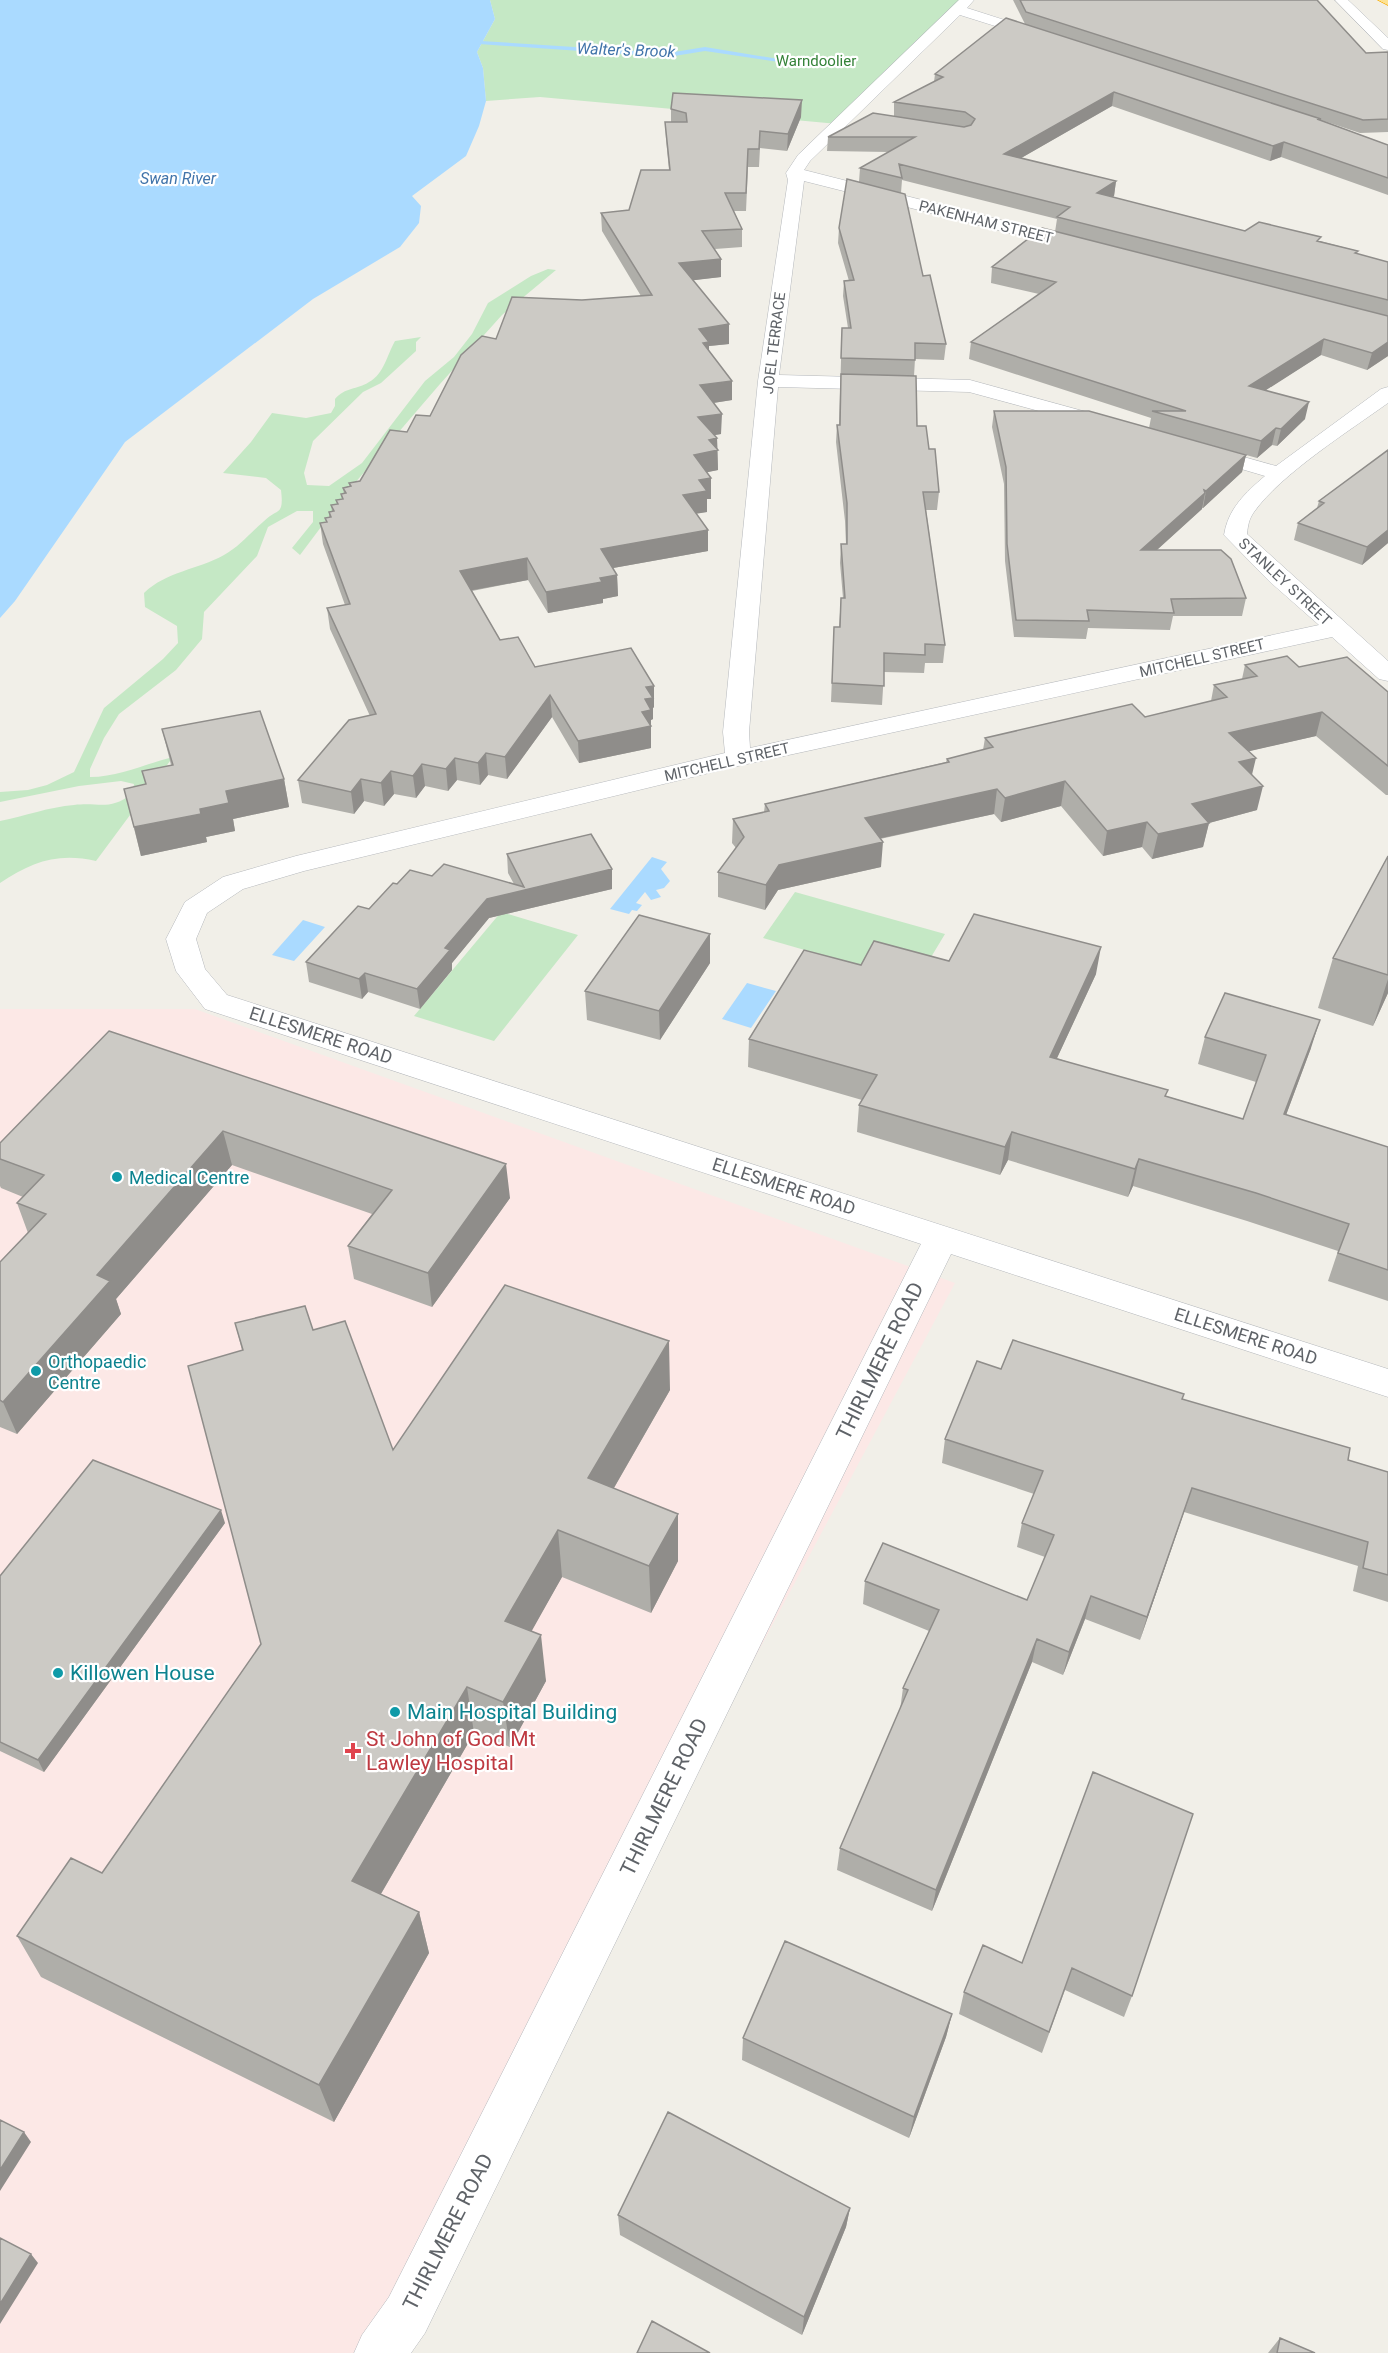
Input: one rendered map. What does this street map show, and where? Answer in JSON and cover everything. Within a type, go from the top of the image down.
[{"type":"street","points":[[1341,1],[1388,46]]},
{"type":"street","points":[[794,173],[804,158],[962,4],[1058,42]]},
{"type":"street","points":[[846,117],[869,121]]},
{"type":"street","name":"PAKENHAM STREET","points":[[794,173],[1100,251]]},
{"type":"street","name":"JOEL TERRACE","points":[[738,758],[736,732],[768,381],[796,180],[794,173]]},
{"type":"street","points":[[768,381],[970,386],[1122,428]]},
{"type":"street","name":"STANLEY STREET","points":[[1388,393],[1280,474],[1250,502],[1237,520],[1235,535],[1335,629],[1388,674]]},
{"type":"street","points":[[1179,445],[1280,474]]},
{"type":"street","name":"MITCHELL STREET","points":[[191,971],[181,939],[195,908],[233,883],[296,864],[738,758],[1335,629]]},
{"type":"street","name":"ELLESMERE ROAD","points":[[191,971],[216,1002],[1388,1383]]},
{"type":"street","name":"THIRLMERE ROAD","points":[[380,2353],[407,2315],[942,1237]]},
{"type":"shaded area","name":"St John of God Mt Lawley Hospital","points":[[0,1009],[195,1009],[955,1283],[455,2219],[380,2353],[0,2353]]},
{"type":"green space","name":"Warndoolier","points":[[490,0],[967,0],[838,124],[540,97],[486,101],[483,68],[477,52],[495,19]]},
{"type":"green space","points":[[548,269],[556,270],[502,315],[440,384],[348,491],[300,555],[292,548],[313,522],[313,511],[297,511],[268,527],[257,556],[204,612],[202,639],[176,670],[119,714],[104,738],[90,769],[90,777],[122,773],[173,757],[96,861],[82,858],[57,858],[34,864],[0,883],[0,821],[65,806],[110,804],[132,794],[134,784],[121,781],[79,786],[0,802],[0,792],[28,790],[47,785],[74,772],[104,708],[163,659],[178,643],[177,626],[145,607],[144,593],[172,575],[214,560],[229,552],[281,508],[281,490],[266,478],[223,473],[251,442],[272,413],[306,418],[331,413],[335,406],[335,399],[339,395],[374,379],[385,364],[395,341],[421,337],[416,342],[416,351],[381,383],[363,392],[313,441],[304,473],[307,485],[329,486],[362,463],[425,381],[454,357],[472,334],[488,303],[531,276]]},
{"type":"green space","points":[[795,892],[945,934],[916,982],[763,938]]},
{"type":"green space","points":[[501,912],[578,935],[494,1041],[414,1016]]},
{"type":"water","name":"Swan River","points":[[0,0],[490,0],[495,19],[477,52],[483,68],[486,101],[479,126],[466,156],[412,196],[421,206],[419,223],[400,247],[313,299],[125,442],[15,601],[0,618]]},
{"type":"water","points":[[652,857],[667,862],[661,869],[670,881],[664,888],[656,890],[661,897],[651,900],[645,892],[636,903],[642,905],[637,911],[632,910],[629,914],[610,909]]},
{"type":"water","points":[[303,920],[325,927],[294,961],[272,955]]},
{"type":"water","points":[[747,983],[776,991],[751,1028],[722,1019]]},
{"type":"building","points":[[1020,0],[1317,0],[1366,53],[1388,52],[1388,119],[1363,120],[1026,12]]},
{"type":"building","points":[[1006,18],[1321,119],[1317,119],[1388,145],[1388,178],[1284,142],[1273,146],[1114,92],[1004,154],[1116,181],[1097,193],[1245,231],[1259,222],[1321,237],[1317,241],[1358,251],[1355,253],[1388,262],[1388,300],[1057,217],[1070,207],[899,164],[902,178],[860,168],[915,137],[828,137],[873,113],[964,127],[971,125],[975,119],[965,112],[894,102],[943,77],[935,74]]},
{"type":"building","points":[[673,93],[802,100],[788,134],[760,131],[759,149],[748,149],[746,193],[725,193],[742,229],[702,231],[721,259],[679,263],[729,324],[699,329],[709,342],[703,343],[732,381],[700,385],[722,414],[698,417],[717,438],[709,440],[718,450],[694,455],[711,478],[699,480],[707,491],[683,495],[708,530],[601,549],[617,575],[600,578],[602,582],[546,592],[527,558],[460,571],[500,640],[518,637],[535,667],[631,648],[654,686],[646,687],[653,698],[645,699],[651,710],[642,712],[651,726],[578,741],[550,695],[505,757],[486,753],[478,763],[455,758],[446,769],[422,764],[413,776],[391,771],[381,783],[361,779],[351,792],[298,780],[349,720],[376,714],[327,608],[350,604],[320,523],[327,522],[325,518],[331,517],[329,512],[334,511],[331,505],[338,504],[336,500],[343,499],[341,494],[346,493],[343,488],[351,486],[349,483],[360,481],[390,430],[407,432],[416,415],[430,416],[461,355],[482,336],[496,339],[512,297],[582,300],[652,295],[601,213],[629,210],[641,170],[670,170],[665,122],[687,122],[686,113],[671,109]]},
{"type":"building","points":[[847,179],[905,194],[923,276],[930,275],[946,344],[915,343],[915,360],[841,358],[842,328],[851,328],[844,281],[854,280],[839,228]]},
{"type":"building","points":[[1042,228],[1388,316],[1388,342],[1372,353],[1324,339],[1249,386],[1309,402],[1281,429],[1276,428],[1261,441],[1152,411],[1186,411],[971,342],[1056,282],[992,267]]},
{"type":"building","points":[[841,374],[916,376],[917,426],[926,426],[929,449],[935,449],[939,492],[923,492],[945,645],[925,644],[925,655],[884,653],[884,686],[832,683],[834,627],[840,627],[841,598],[845,598],[841,544],[847,544],[847,503],[837,425],[840,425]]},
{"type":"building","points":[[994,411],[1089,411],[1246,455],[1206,491],[1204,490],[1205,493],[1141,550],[1221,550],[1231,559],[1246,598],[1171,599],[1174,613],[1087,610],[1089,621],[1016,620],[1007,544],[1006,467]]},
{"type":"building","points":[[1388,450],[1388,530],[1367,547],[1298,523],[1324,503],[1319,501]]},
{"type":"building","points":[[1287,656],[1299,667],[1347,657],[1388,692],[1388,766],[1322,712],[1229,733],[1256,758],[1239,762],[1263,786],[1192,804],[1209,823],[1158,834],[1147,822],[1107,831],[1065,781],[1005,798],[997,789],[865,818],[883,842],[779,865],[766,885],[718,872],[744,837],[733,819],[769,811],[765,804],[949,762],[947,759],[993,747],[985,738],[1132,704],[1145,717],[1227,697],[1214,685],[1257,676],[1245,665]]},
{"type":"building","points":[[260,711],[284,779],[226,791],[229,803],[200,809],[201,814],[134,827],[124,789],[146,784],[142,771],[173,765],[162,729]]},
{"type":"building","points":[[591,834],[612,869],[487,899],[445,948],[450,950],[417,989],[365,973],[359,979],[306,962],[358,906],[369,909],[393,883],[397,884],[410,870],[432,876],[444,864],[524,887],[507,854]]},
{"type":"building","points":[[1388,856],[1388,975],[1333,958]]},
{"type":"building","points":[[974,914],[1101,947],[1050,1057],[1168,1090],[1165,1096],[1243,1119],[1266,1055],[1205,1037],[1225,993],[1320,1020],[1284,1114],[1388,1147],[1388,1270],[1338,1253],[1349,1224],[1256,1193],[1139,1159],[1135,1169],[1012,1132],[1005,1147],[859,1105],[877,1075],[749,1039],[804,950],[861,965],[874,941],[949,961]]},
{"type":"building","points":[[639,915],[710,934],[659,1011],[585,991]]},
{"type":"building","points":[[109,1031],[506,1164],[428,1273],[348,1246],[392,1190],[223,1131],[97,1275],[110,1281],[3,1402],[0,1400],[0,1262],[46,1214],[17,1203],[44,1175],[0,1159],[0,1143]]},
{"type":"building","name":"Main Hospital Building","points":[[505,1285],[669,1341],[588,1478],[678,1514],[649,1566],[558,1530],[505,1621],[541,1635],[503,1702],[467,1687],[352,1881],[419,1912],[319,2085],[17,1936],[71,1858],[102,1873],[261,1644],[188,1366],[243,1350],[235,1323],[305,1306],[313,1330],[345,1321],[393,1450]]},
{"type":"building","points":[[1013,1340],[1184,1394],[1182,1399],[1350,1448],[1348,1460],[1388,1472],[1388,1575],[1363,1568],[1368,1542],[1192,1488],[1147,1617],[1091,1596],[1069,1652],[1037,1639],[936,1890],[840,1848],[908,1690],[903,1688],[939,1610],[865,1581],[883,1543],[1027,1600],[1054,1535],[1022,1523],[1043,1471],[945,1439],[977,1361],[1001,1369]]},
{"type":"building","name":"Killowen House","points":[[93,1460],[221,1510],[38,1760],[0,1742],[0,1576]]},
{"type":"building","points":[[1093,1772],[1193,1814],[1132,1996],[1072,1968],[1049,2032],[964,1992],[983,1945],[1022,1963]]},
{"type":"building","points":[[785,1941],[952,2014],[914,2117],[743,2038]]},
{"type":"building","points":[[668,2112],[850,2208],[804,2317],[618,2215]]},
{"type":"building","points":[[0,2120],[24,2132],[0,2170]]},
{"type":"building","points":[[0,2238],[31,2254],[0,2304]]},
{"type":"building","points":[[652,2321],[710,2353],[637,2353]]},
{"type":"building","points":[[1280,2338],[1315,2353],[1277,2353]]},
{"type":"waterway","name":"Walter's Brook","points":[[481,43],[668,55],[705,49],[806,64]]},
{"type":"place","name":"Medical Centre","points":[[117,1177]]},
{"type":"place","name":"Orthopaedic Centre","points":[[36,1371]]},
{"type":"place","name":"Killowen House","points":[[58,1673]]},
{"type":"place","name":"Main Hospital Building","points":[[395,1712]]},
{"type":"place","name":"St John of God Mt Lawley Hospital","points":[[353,1751]]}]
